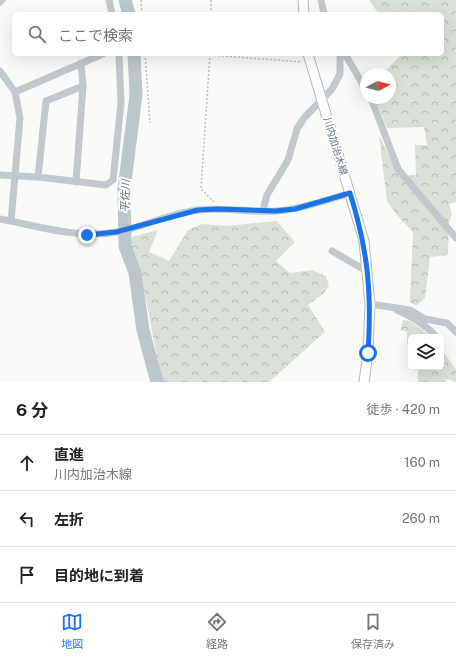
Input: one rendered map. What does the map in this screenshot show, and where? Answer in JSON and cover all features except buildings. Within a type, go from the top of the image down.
[{"type":"main road","points":[[303,0],[304,12]]},
{"type":"main road","name":"川内加治木線","points":[[309,58],[364,241],[370,304],[368,353],[364,382]]},
{"type":"street","points":[[109,0],[112,12]]},
{"type":"street","points":[[321,0],[324,12]]},
{"type":"street","points":[[16,92],[98,56]]},
{"type":"street","points":[[0,175],[38,177],[106,185],[114,180],[121,103],[119,56]]},
{"type":"street","points":[[263,210],[267,195],[288,160],[297,129],[304,118],[332,89],[340,74],[340,56]]},
{"type":"street","points":[[346,56],[360,80]]},
{"type":"street","points":[[76,182],[82,86],[81,63]]},
{"type":"street","points":[[0,71],[16,92],[20,118],[11,221]]},
{"type":"street","points":[[38,177],[46,101],[82,86]]},
{"type":"street","points":[[373,104],[398,169],[456,238]]},
{"type":"street","points":[[0,219],[87,235],[136,228],[187,212],[218,209],[295,209],[350,193]]},
{"type":"street","points":[[332,251],[368,272]]},
{"type":"street","points":[[370,304],[410,310],[425,319],[447,324],[456,332]]},
{"type":"street","points":[[392,307],[416,320],[434,334]]},
{"type":"path","points":[[141,0],[142,12]]},
{"type":"path","points":[[211,0],[211,12]]},
{"type":"path","points":[[145,56],[150,123]]},
{"type":"path","points":[[210,56],[201,189],[218,209]]},
{"type":"path","points":[[260,56],[309,58]]},
{"type":"green space","points":[[369,0],[456,0],[456,202],[449,204],[452,214],[449,221],[448,255],[430,257],[425,298],[416,306],[410,302],[413,232],[396,214],[387,201],[379,135],[399,176],[416,175],[415,145],[427,145],[424,127],[387,128],[377,104],[396,104],[396,68],[388,68],[400,56],[444,56],[444,12],[378,12]]},
{"type":"green space","points":[[277,221],[295,242],[276,261],[290,273],[312,270],[326,276],[329,286],[323,294],[308,305],[325,332],[269,382],[156,382],[159,366],[139,265],[130,246],[132,237],[158,230],[149,252],[169,261],[188,230],[202,224],[227,226]]},
{"type":"green space","points":[[403,320],[410,321],[428,334],[408,334],[408,344],[407,332],[400,330]]},
{"type":"green space","points":[[444,353],[456,369],[456,382],[447,379],[444,382],[418,382],[418,370],[444,370]]},
{"type":"waterway","name":"平佐川","points":[[125,0],[128,12]]},
{"type":"waterway","name":"平佐川","points":[[134,56],[136,95],[124,189],[125,246],[135,273],[143,330],[157,382]]},
{"type":"route","points":[[87,235],[136,228],[164,218],[198,210],[218,209],[275,211],[295,209],[350,193],[360,223],[367,257],[370,288],[368,353]]}]
